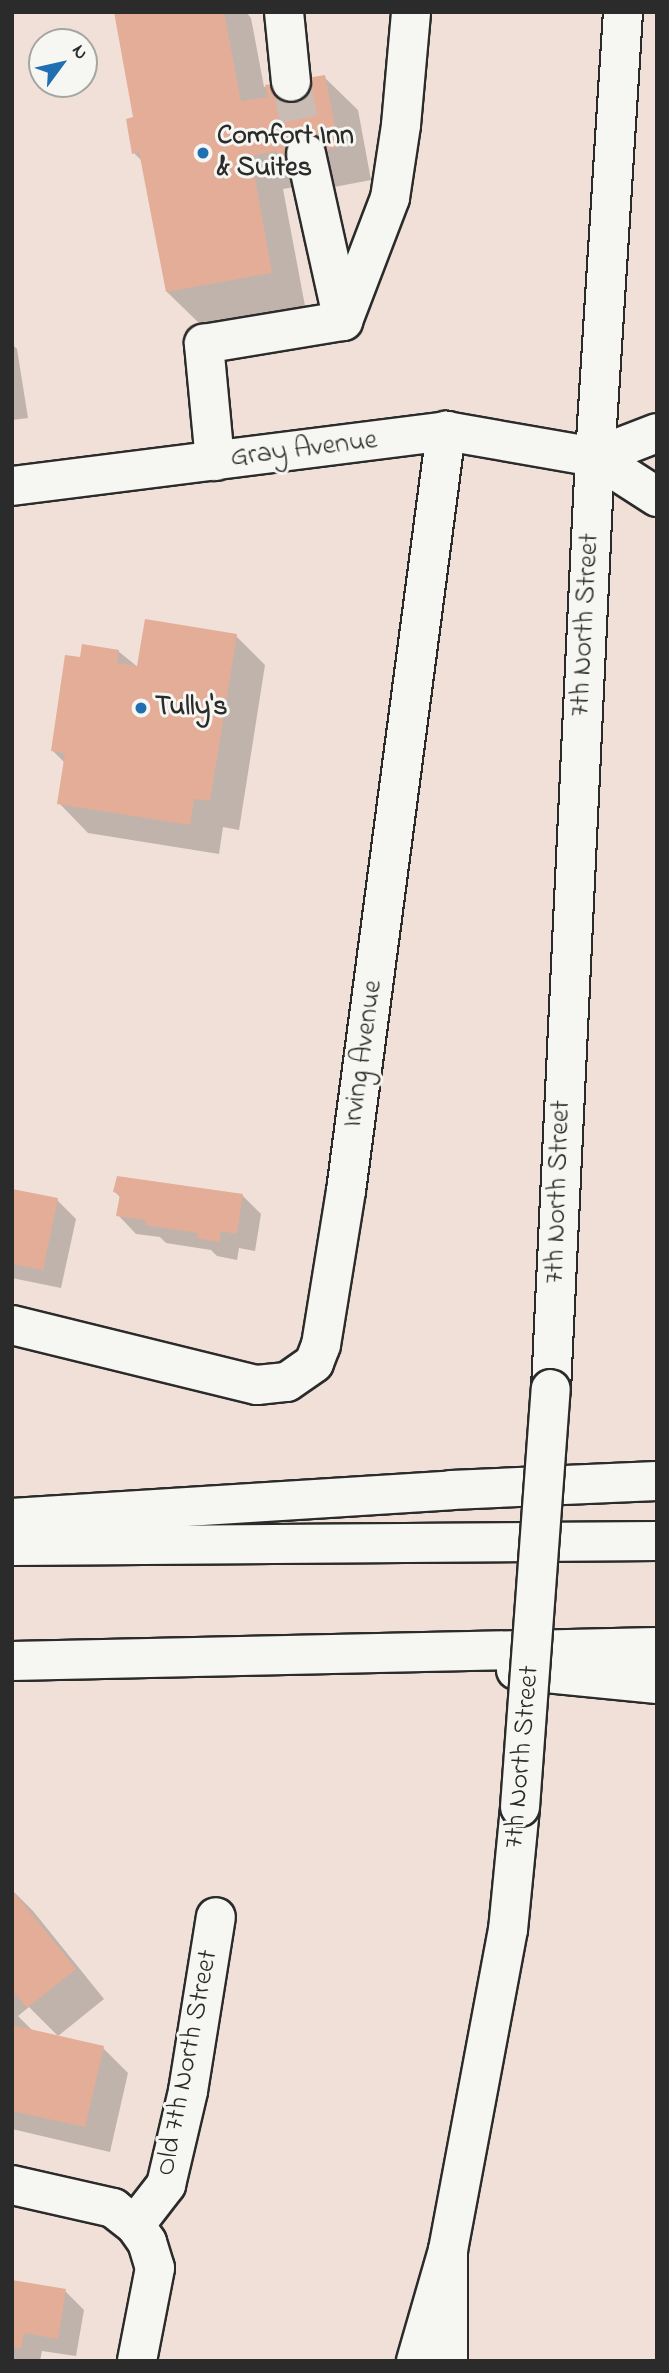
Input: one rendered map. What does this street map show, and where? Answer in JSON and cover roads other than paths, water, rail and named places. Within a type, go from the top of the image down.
[{"type":"main road","points":[[284,12],[291,82]]},
{"type":"main road","points":[[343,321],[390,198],[401,125],[411,12]]},
{"type":"main road","name":"7th North Street","points":[[416,2361],[448,2250],[509,1930],[520,1807],[551,1389],[594,457],[623,12]]},
{"type":"main road","points":[[306,153],[343,321]]},
{"type":"main road","points":[[215,461],[204,344],[343,321]]},
{"type":"main road","name":"Gray Avenue","points":[[12,486],[446,431],[594,457]]},
{"type":"main road","name":"Irving Avenue","points":[[12,1325],[257,1385],[287,1382],[314,1363],[321,1345],[346,1191],[446,431]]},
{"type":"main road","points":[[594,457],[657,433]]},
{"type":"main road","points":[[594,457],[657,497]]},
{"type":"main road","points":[[12,1518],[451,1490],[657,1481]]},
{"type":"main road","points":[[12,1546],[657,1541]]},
{"type":"main road","points":[[12,1661],[657,1647]]},
{"type":"main road","points":[[330,1652],[657,1684]]},
{"type":"main road","name":"Old 7th North Street","points":[[135,2225],[166,2185],[188,2091],[216,1917]]},
{"type":"main road","points":[[12,2185],[113,2208],[135,2225],[148,2242],[155,2267],[137,2361]]},
{"type":"main road","points":[[448,2250],[448,2361]]},
{"type":"tunnel","points":[[291,82],[306,154]]},
{"type":"place","name":"Comfort Inn & Suites","points":[[203,153]]},
{"type":"place","name":"Tully's","points":[[141,708]]}]
